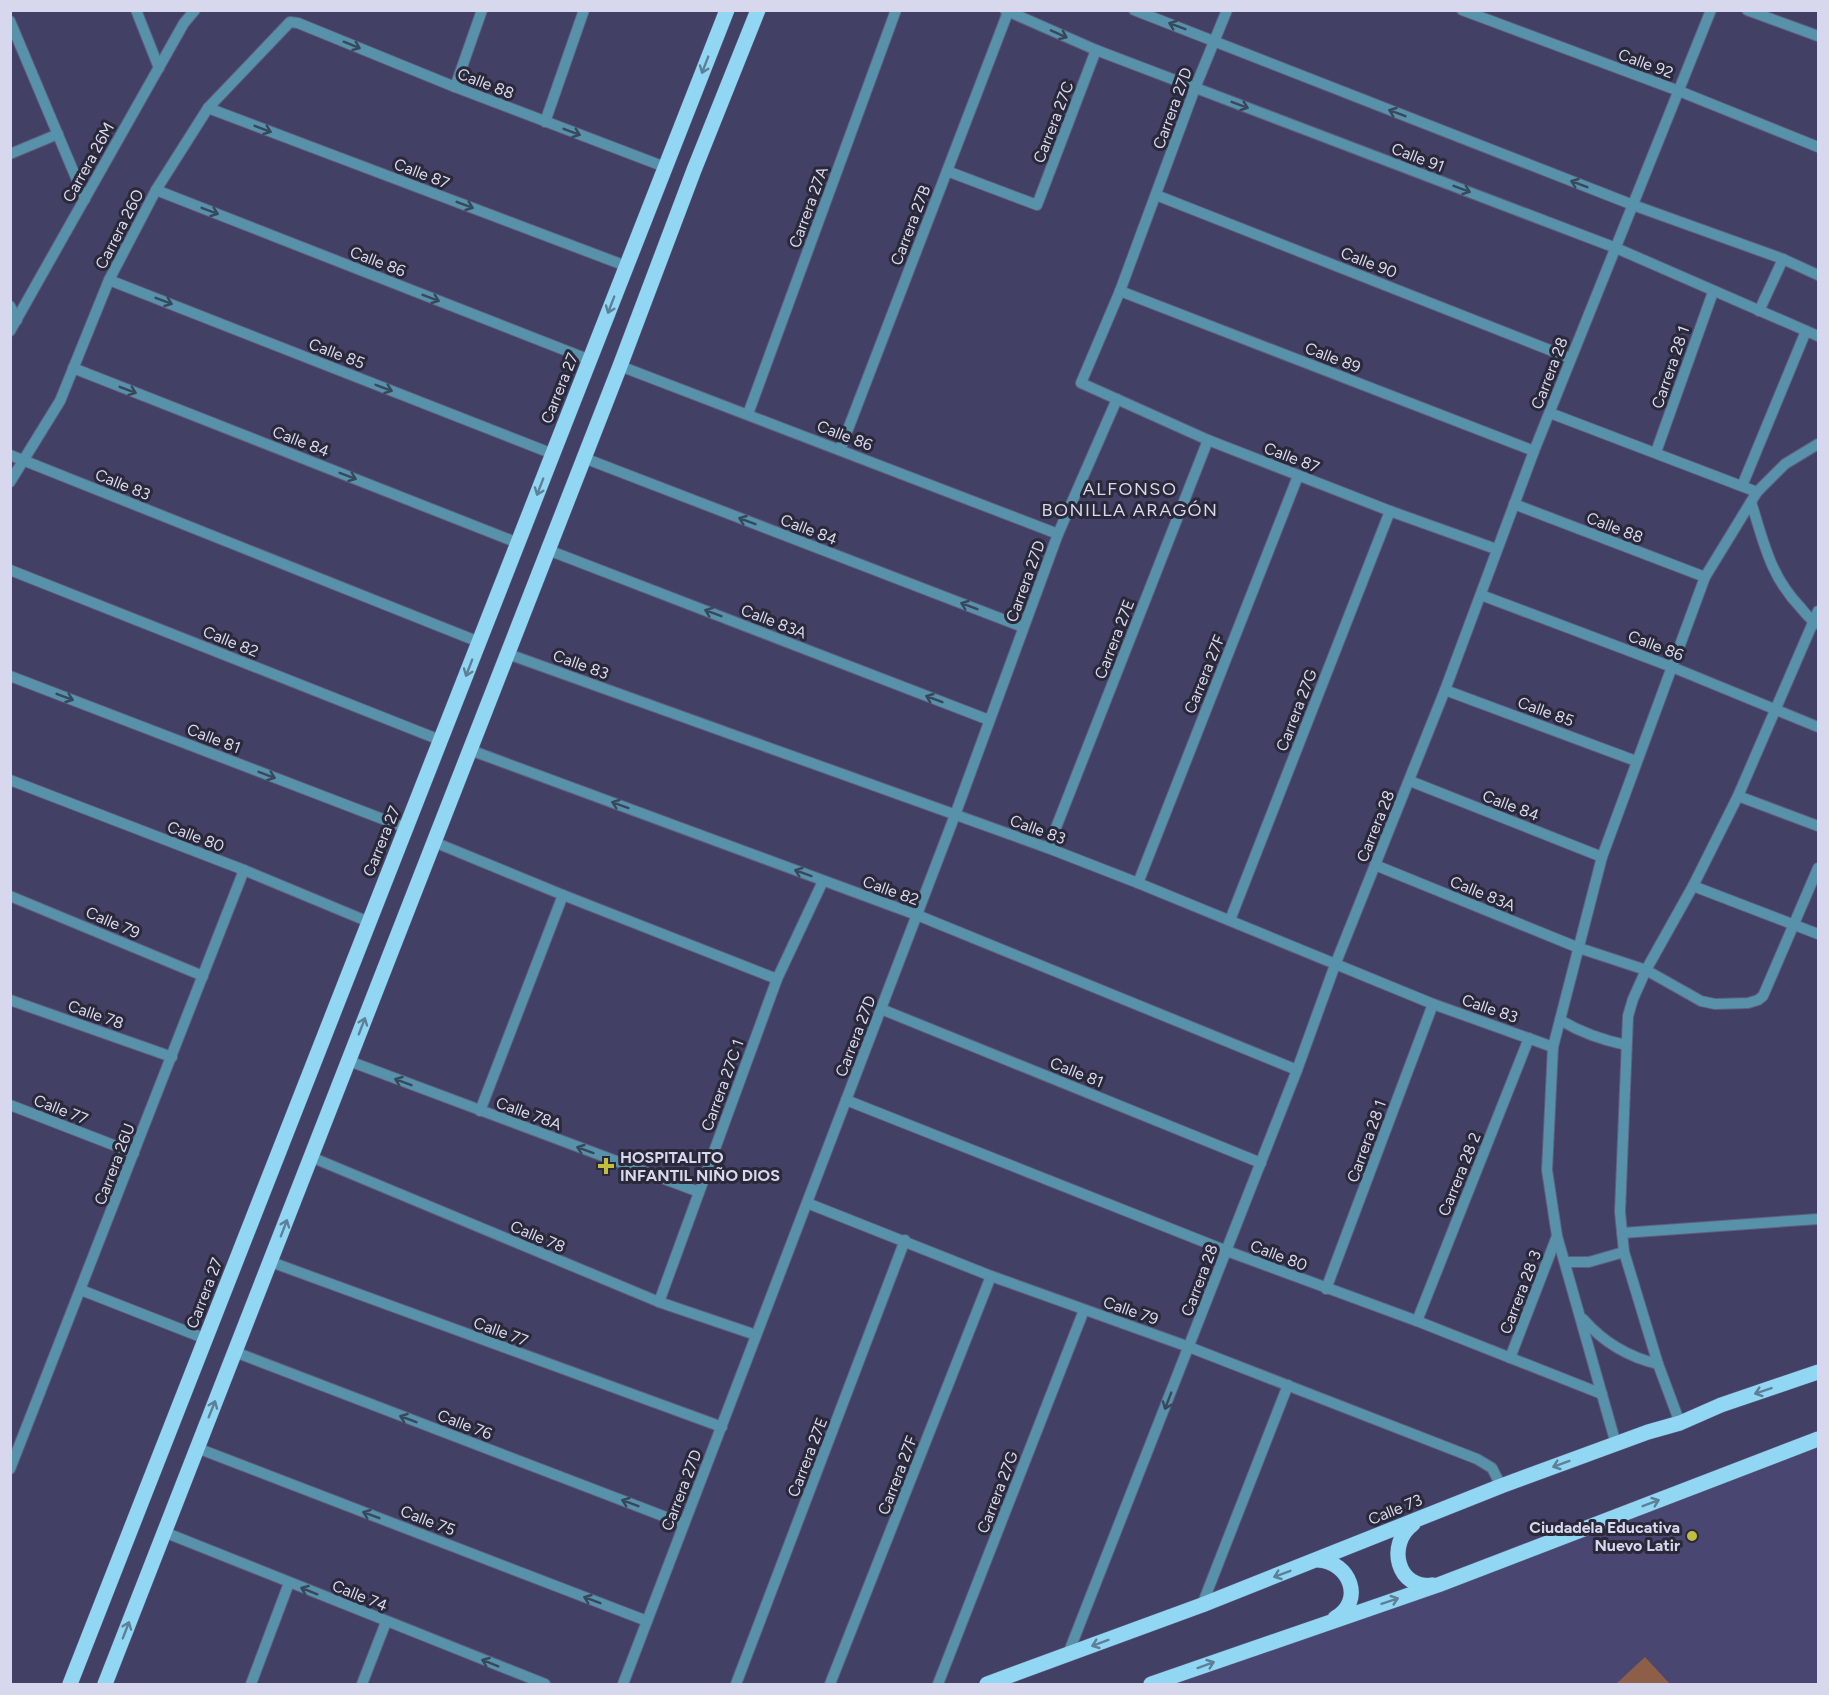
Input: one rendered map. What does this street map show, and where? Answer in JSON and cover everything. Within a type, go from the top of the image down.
[{"type":"main road","name":"Carrera 27","points":[[70,1684],[726,10]]},
{"type":"main road","points":[[105,1684],[758,10]]},
{"type":"main road","name":"Calle 73","points":[[987,1684],[1202,1605],[1501,1486],[1818,1372]]},
{"type":"main road","points":[[1151,1684],[1438,1585],[1818,1439]]},
{"type":"main road","points":[[1426,1515],[1399,1540],[1397,1558],[1400,1567],[1411,1580],[1428,1586],[1438,1585]]},
{"type":"main road","points":[[1317,1560],[1340,1567],[1351,1587],[1349,1603],[1345,1610],[1333,1620]]},
{"type":"street","points":[[136,10],[159,68]]},
{"type":"street","name":"Carrera 26M","points":[[10,331],[184,23],[195,10]]},
{"type":"street","points":[[455,87],[482,10]]},
{"type":"street","points":[[544,122],[584,10]]},
{"type":"street","name":"Carrera 27A","points":[[748,414],[896,10]]},
{"type":"street","name":"Calle 91","points":[[1134,10],[1633,206],[1783,259],[1818,275]]},
{"type":"street","name":"Carrera 27D","points":[[1081,383],[1120,291],[1195,88],[1227,10]]},
{"type":"street","name":"Calle 92","points":[[1461,10],[1679,91],[1818,147]]},
{"type":"street","name":"Carrera 28","points":[[1068,1654],[1227,1251],[1335,965],[1410,781],[1570,358],[1711,10]]},
{"type":"street","points":[[1747,10],[1818,36]]},
{"type":"street","name":"Calle 91","points":[[1006,11],[1096,50],[1616,248],[1818,336]]},
{"type":"street","name":"Carrera 27B","points":[[840,450],[1006,11]]},
{"type":"street","points":[[10,21],[85,199]]},
{"type":"street","name":"Carrera 26O","points":[[10,482],[60,401],[109,280],[156,190],[208,108],[290,22],[298,23]]},
{"type":"street","name":"Calle 88","points":[[298,23],[544,122],[665,167]]},
{"type":"street","name":"Carrera 27C","points":[[947,171],[1037,205],[1096,50]]},
{"type":"street","name":"Calle 87","points":[[208,108],[626,266]]},
{"type":"street","points":[[10,154],[58,134]]},
{"type":"street","name":"Calle 86","points":[[156,190],[590,360]]},
{"type":"street","name":"Calle 90","points":[[1156,195],[1570,358]]},
{"type":"street","points":[[1759,311],[1783,259]]},
{"type":"street","name":"Calle 85","points":[[109,280],[553,454]]},
{"type":"street","name":"Calle 89","points":[[1120,291],[1534,451]]},
{"type":"street","name":"Carrera 28 1","points":[[1656,452],[1713,292]]},
{"type":"street","points":[[10,306],[16,321]]},
{"type":"street","points":[[1742,486],[1806,331]]},
{"type":"street","name":"Calle 86","points":[[620,366],[1058,534]]},
{"type":"street","name":"Calle 84","points":[[73,368],[518,543]]},
{"type":"street","name":"Calle 87","points":[[1081,383],[1208,440],[1390,512],[1496,549]]},
{"type":"street","name":"Carrera 27D","points":[[623,1684],[955,815],[1058,534],[1117,399]]},
{"type":"street","points":[[1550,413],[1742,486],[1754,497],[1775,576],[1795,602],[1816,623]]},
{"type":"street","name":"Carrera 27E","points":[[1048,848],[1208,440]]},
{"type":"street","points":[[1616,1444],[1557,1236],[1547,1170],[1553,1047],[1602,857],[1705,577],[1754,497],[1785,464],[1818,444]]},
{"type":"street","name":"Calle 83","points":[[10,455],[479,642]]},
{"type":"street","name":"Calle 84","points":[[584,458],[1023,627]]},
{"type":"street","name":"Carrera 27F","points":[[1138,883],[1298,476]]},
{"type":"street","name":"Calle 88","points":[[1514,504],[1705,577]]},
{"type":"street","name":"Carrera 27G","points":[[1230,920],[1390,512]]},
{"type":"street","name":"Calle 83A","points":[[548,550],[989,720]]},
{"type":"street","name":"Calle 82","points":[[10,570],[440,740]]},
{"type":"street","name":"Calle 86","points":[[1481,595],[1672,667],[1818,727]]},
{"type":"street","points":[[1680,1423],[1658,1364],[1624,1252],[1620,1212],[1626,1045],[1630,1006],[1646,970],[1693,886],[1738,796],[1816,623],[1818,610]]},
{"type":"street","name":"Calle 83","points":[[508,654],[1048,848],[1433,1004],[1553,1047]]},
{"type":"street","name":"Calle 81","points":[[10,676],[406,828]]},
{"type":"street","name":"Calle 85","points":[[1445,690],[1636,761]]},
{"type":"street","name":"Calle 82","points":[[470,750],[917,915],[1297,1070]]},
{"type":"street","name":"Calle 80","points":[[10,780],[244,870],[369,922]]},
{"type":"street","name":"Calle 84","points":[[1410,781],[1602,857]]},
{"type":"street","points":[[1738,796],[1818,826]]},
{"type":"street","points":[[434,842],[777,979]]},
{"type":"street","name":"Calle 83A","points":[[1375,865],[1580,948],[1646,970],[1701,1001],[1715,1004],[1748,1003],[1763,996],[1795,925]]},
{"type":"street","points":[[1795,925],[1818,868]]},
{"type":"street","name":"Carrera 26U","points":[[10,1469],[244,870]]},
{"type":"street","name":"Carrera 27C 1","points":[[659,1302],[777,979],[823,880]]},
{"type":"street","points":[[1693,886],[1818,934]]},
{"type":"street","points":[[480,1111],[563,895]]},
{"type":"street","name":"Calle 79","points":[[10,896],[203,976]]},
{"type":"street","name":"Calle 78","points":[[10,1000],[172,1057]]},
{"type":"street","name":"Carrera 28 1","points":[[1326,1289],[1433,1004]]},
{"type":"street","name":"Calle 81","points":[[881,1009],[1261,1163]]},
{"type":"street","points":[[1560,1020],[1600,1039],[1626,1045]]},
{"type":"street","name":"Carrera 28 2","points":[[1417,1321],[1529,1038]]},
{"type":"street","name":"Calle 78A","points":[[349,1061],[699,1191]]},
{"type":"street","name":"Calle 80","points":[[846,1100],[1227,1251],[1417,1321],[1602,1394]]},
{"type":"street","name":"Calle 77","points":[[10,1105],[134,1153]]},
{"type":"street","name":"Calle 78","points":[[311,1157],[659,1302],[756,1335]]},
{"type":"street","name":"Calle 79","points":[[807,1203],[991,1276],[1189,1347],[1483,1461],[1495,1472],[1501,1486]]},
{"type":"street","points":[[1622,1233],[1818,1219]]},
{"type":"street","name":"Carrera 28 3","points":[[1510,1358],[1557,1236]]},
{"type":"street","name":"Carrera 27E","points":[[736,1684],[905,1240]]},
{"type":"street","points":[[1565,1262],[1589,1262],[1624,1252]]},
{"type":"street","name":"Calle 77","points":[[271,1262],[722,1427]]},
{"type":"street","name":"Carrera 27F","points":[[830,1684],[991,1276]]},
{"type":"street","points":[[81,1290],[206,1339]]},
{"type":"street","name":"Carrera 27G","points":[[938,1684],[1084,1310]]},
{"type":"street","points":[[1580,1314],[1595,1332],[1616,1348],[1638,1359],[1658,1364]]},
{"type":"street","name":"Calle 76","points":[[235,1352],[684,1524]]},
{"type":"street","points":[[1202,1605],[1288,1385]]},
{"type":"street","name":"Calle 75","points":[[197,1448],[647,1621]]},
{"type":"street","name":"Calle 74","points":[[164,1532],[545,1684]]},
{"type":"street","points":[[251,1684],[289,1583]]},
{"type":"street","points":[[362,1684],[386,1622]]},
{"type":"shaded area","name":"Ciudadela Educativa Nuevo Latir","points":[[1818,1442],[1818,1684],[1151,1684]]},
{"type":"shaded area","points":[[1645,1657],[1670,1684],[1616,1684]]},
{"type":"place","name":"HOSPITALITO INFANTIL NIÑO DIOS","points":[[606,1166]]},
{"type":"place","name":"Ciudadela Educativa Nuevo Latir","points":[[1692,1536]]},
{"type":"district","name":"ALFONSO BONILLA ARAGÓN","points":[[1130,499]]}]
